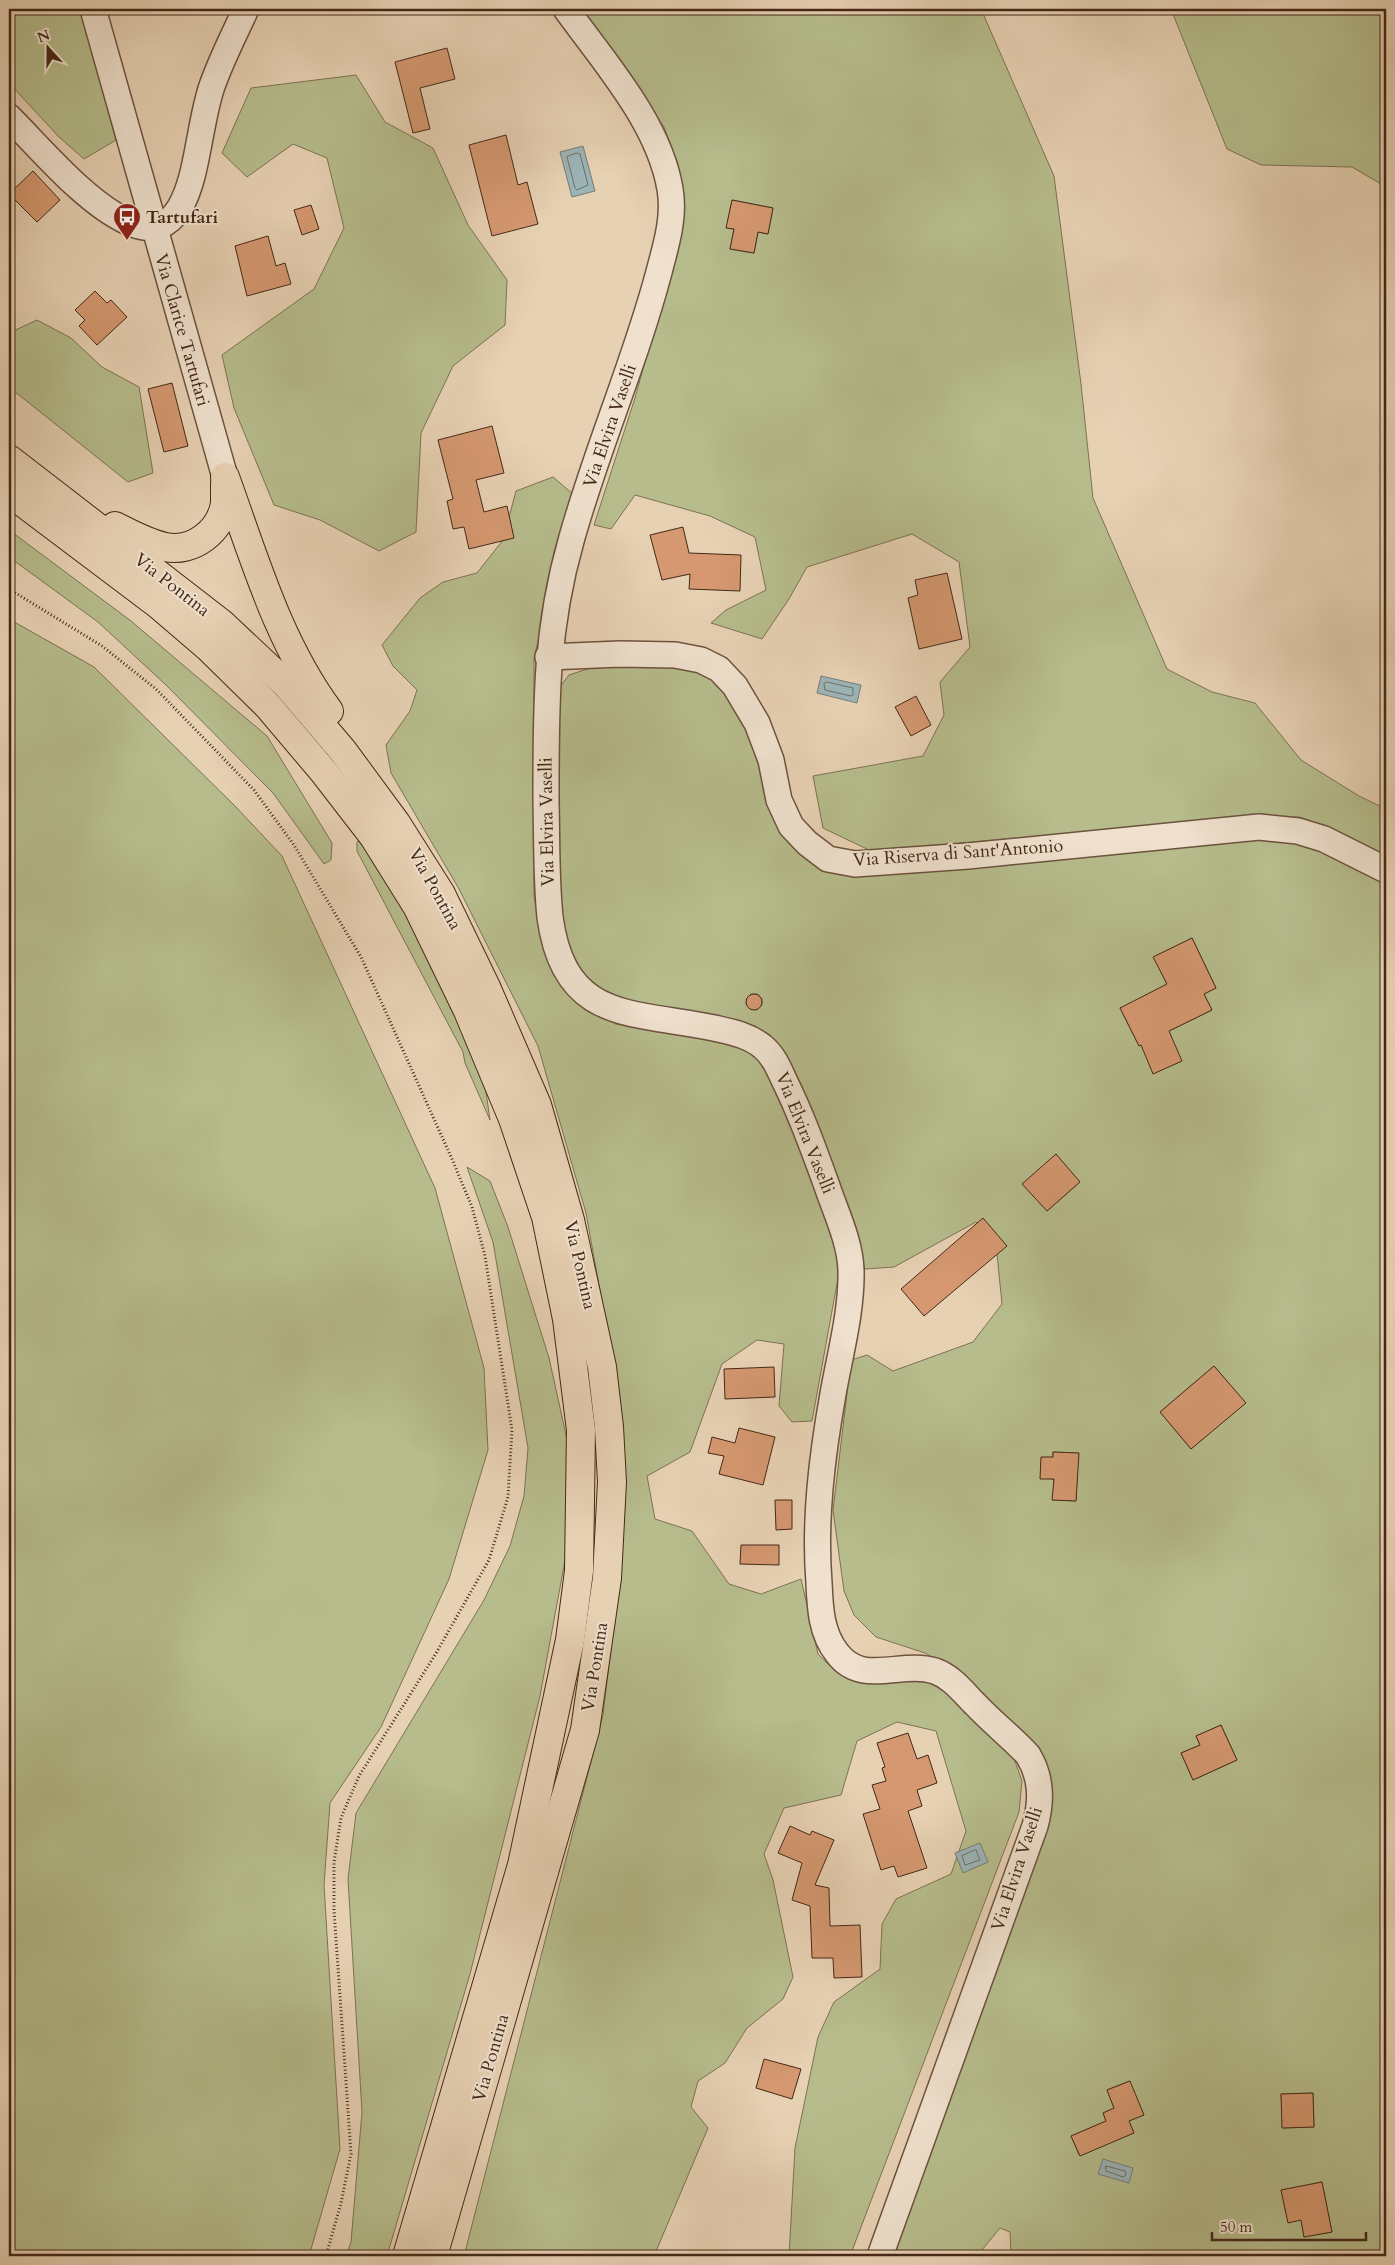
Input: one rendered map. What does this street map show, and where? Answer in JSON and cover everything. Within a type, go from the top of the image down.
[{"type":"highway","name":"Via Pontina","points":[[9,459],[221,624],[287,685],[343,751],[396,823],[441,894],[486,987],[536,1104],[570,1220],[602,1367],[609,1427],[612,1482],[608,1578],[585,1730],[433,2256]]},
{"type":"highway","points":[[65,502],[144,540],[167,548],[182,547],[204,538],[219,521],[225,503],[224,477]]},
{"type":"highway","points":[[224,477],[268,596],[296,657],[321,700],[358,750],[396,823]]},
{"type":"highway","name":"Via Pontina","points":[[9,492],[160,605],[208,647],[268,706],[323,771],[374,837],[417,906],[468,1011],[513,1119],[546,1217],[567,1319],[581,1430],[579,1571],[570,1640],[522,1865],[407,2256]]},
{"type":"street","name":"Via Clarice Tartufari","points":[[93,9],[224,477]]},
{"type":"street","points":[[9,117],[74,183],[112,213],[134,225],[153,227],[172,218],[185,200],[191,182],[202,123],[211,90],[246,9]]},
{"type":"street","name":"Via Elvira Vaselli","points":[[566,9],[617,80],[657,146],[666,169],[672,206],[664,250],[650,306],[572,537],[557,595],[548,657],[546,700],[547,881],[554,938],[563,962],[580,987],[605,1006],[636,1016],[699,1025],[739,1034],[764,1048],[775,1061],[800,1114],[845,1238],[851,1268],[850,1299],[831,1408],[818,1522],[821,1613],[827,1635],[840,1658],[853,1668],[872,1671],[917,1668],[934,1671],[951,1680],[1028,1755],[1034,1765],[1040,1786],[1039,1805],[1034,1826],[880,2256]]},
{"type":"street","name":"Via Riserva di Sant'Antonio","points":[[548,657],[620,654],[675,655],[701,660],[719,669],[735,686],[757,723],[771,760],[779,800],[791,826],[807,843],[828,858],[855,864],[874,863],[968,856],[1259,826],[1298,831],[1324,839],[1386,870]]},
{"type":"path","points":[[9,589],[102,646],[156,690],[254,790],[294,845],[361,957],[472,1207],[485,1256],[512,1430],[508,1497],[489,1560],[435,1655],[359,1776],[341,1818],[334,1862],[334,1910],[350,2154],[341,2203],[326,2256]]},
{"type":"green space","points":[[9,9],[82,9],[116,140],[84,159],[59,137],[9,83]]},
{"type":"green space","points":[[580,9],[981,9],[1054,176],[1081,384],[1093,498],[1167,669],[1212,692],[1255,703],[1301,760],[1359,796],[1386,809],[1386,858],[1300,817],[1244,818],[871,851],[823,828],[813,776],[923,756],[944,715],[940,682],[970,647],[959,562],[912,534],[807,567],[789,599],[762,639],[711,623],[726,610],[766,590],[755,537],[710,516],[635,495],[611,529],[594,525],[635,398],[683,223],[678,164],[664,127]],"holes":[[[732,200],[773,208],[768,234],[758,232],[754,253],[730,249],[734,229],[727,228]]]},
{"type":"green space","points":[[1171,9],[1386,9],[1386,187],[1352,167],[1261,165],[1227,149]]},
{"type":"green space","points":[[356,75],[385,122],[433,148],[468,225],[507,280],[505,325],[453,366],[421,433],[416,532],[379,551],[320,520],[274,505],[234,408],[222,355],[314,289],[344,228],[327,158],[293,144],[247,177],[222,153],[251,88]]},
{"type":"green space","points":[[37,320],[71,338],[102,367],[139,387],[153,473],[128,482],[9,387],[9,333]]},
{"type":"green space","points":[[553,477],[574,495],[534,658],[534,895],[541,937],[552,964],[570,989],[615,1024],[746,1044],[764,1062],[836,1235],[838,1278],[812,1421],[792,1422],[779,1406],[784,1344],[757,1340],[722,1364],[690,1452],[647,1476],[655,1519],[692,1531],[729,1584],[761,1594],[801,1579],[818,1654],[836,1672],[857,1681],[941,1677],[1011,1750],[1022,1781],[1019,1812],[850,2256],[789,2256],[795,2148],[818,2037],[834,2002],[880,1969],[882,1924],[896,1899],[951,1874],[966,1831],[936,1731],[897,1722],[857,1741],[841,1795],[784,1808],[764,1854],[773,1880],[793,1977],[783,1999],[747,2028],[725,2063],[698,2081],[691,2107],[708,2128],[654,2256],[464,2256],[603,1715],[620,1572],[609,1341],[586,1213],[538,1046],[459,889],[391,773],[386,745],[410,711],[417,690],[393,666],[382,645],[420,598],[443,582],[477,573],[503,540],[516,491]]},
{"type":"green space","points":[[9,530],[131,621],[267,736],[332,843],[331,860],[324,864],[273,793],[166,685],[98,622],[9,557]]},
{"type":"green space","points":[[9,619],[94,667],[235,806],[282,856],[435,1188],[484,1368],[488,1450],[449,1579],[381,1727],[330,1803],[324,1885],[340,2149],[309,2256],[9,2256]]},
{"type":"green space","points":[[593,667],[700,667],[746,715],[780,826],[800,854],[826,864],[1278,835],[1351,857],[1386,877],[1386,2256],[1011,2256],[1010,2232],[1000,2228],[977,2256],[889,2256],[1049,1780],[957,1671],[925,1653],[876,1637],[854,1615],[844,1591],[833,1510],[851,1360],[867,1355],[893,1371],[973,1342],[1002,1304],[996,1244],[976,1222],[894,1267],[865,1269],[846,1214],[764,1033],[706,1014],[609,998],[583,978],[559,928],[556,745],[559,688],[569,675]],"holes":[[[1192,938],[1216,988],[1204,994],[1212,1010],[1139,1046],[1120,1008],[1170,991],[1154,957]],[[751,994],[758,994],[762,999],[762,1005],[757,1010],[751,1009],[746,1004],[747,998]],[[1172,1039],[1181,1061],[1153,1073]],[[1056,1155],[1080,1182],[1047,1211],[1023,1184]],[[1214,1366],[1245,1403],[1191,1449],[1160,1412]],[[1053,1452],[1078,1453],[1076,1501],[1053,1500],[1054,1479],[1040,1478],[1053,1457]],[[1221,1725],[1237,1760],[1193,1780],[1181,1753],[1200,1745],[1196,1736]],[[1129,2081],[1144,2115],[1129,2121],[1134,2133],[1079,2155],[1071,2136],[1106,2121],[1103,2113],[1114,2108],[1107,2090]],[[1313,2093],[1314,2127],[1283,2128],[1281,2094]],[[1322,2182],[1332,2232],[1304,2237],[1301,2220],[1288,2222],[1281,2190]]]},
{"type":"green space","points":[[359,841],[363,844],[398,898],[477,1058],[486,1092],[490,1120],[465,1063],[463,1052],[357,851],[357,842]]},
{"type":"green space","points":[[467,1167],[490,1181],[508,1227],[549,1358],[568,1444],[566,1555],[540,1696],[470,1974],[387,2256],[346,2256],[351,2242],[362,2112],[348,1879],[356,1813],[484,1600],[510,1546],[524,1496],[528,1448],[493,1242]]},
{"type":"water","points":[[583,146],[595,191],[572,197],[560,152]]},
{"type":"water","points":[[821,676],[861,685],[857,703],[817,693]]},
{"type":"water","points":[[980,1843],[988,1862],[963,1873],[955,1853]]},
{"type":"water","points":[[1103,2159],[1133,2168],[1129,2183],[1098,2174]]},
{"type":"building","points":[[447,48],[455,79],[420,88],[430,129],[413,133],[395,62]]},
{"type":"building","points":[[506,135],[518,185],[527,182],[538,224],[492,236],[469,145]]},
{"type":"building","points":[[33,171],[60,200],[37,222],[9,194]]},
{"type":"building","points":[[732,200],[773,208],[768,234],[758,232],[754,253],[730,249],[734,229],[726,228]]},
{"type":"building","points":[[311,205],[319,229],[302,235],[294,210]]},
{"type":"building","points":[[268,236],[276,266],[285,263],[291,284],[247,296],[235,246]]},
{"type":"building","points":[[95,291],[107,303],[111,300],[127,317],[97,345],[79,326],[85,320],[75,310]]},
{"type":"building","points":[[172,383],[188,446],[164,452],[148,389]]},
{"type":"building","points":[[492,426],[504,473],[476,480],[484,512],[507,506],[514,538],[469,549],[464,527],[453,529],[447,501],[453,499],[438,440]]},
{"type":"building","points":[[683,527],[689,553],[741,555],[740,591],[689,589],[690,574],[662,580],[650,535]]},
{"type":"building","points":[[947,573],[962,639],[919,649],[908,598],[918,595],[915,580]]},
{"type":"building","points":[[916,696],[931,725],[911,736],[895,707]]},
{"type":"building","points":[[1192,938],[1216,988],[1204,994],[1212,1010],[1169,1031],[1182,1061],[1153,1074],[1141,1045],[1139,1046],[1120,1008],[1167,984],[1153,957]]},
{"type":"building","points":[[751,994],[757,994],[762,999],[760,1008],[751,1010],[746,1005],[746,999]]},
{"type":"building","points":[[1056,1154],[1080,1182],[1047,1211],[1022,1184]]},
{"type":"building","points":[[983,1218],[1007,1246],[924,1316],[901,1289]]},
{"type":"building","points":[[1214,1366],[1246,1403],[1191,1449],[1160,1412]]},
{"type":"building","points":[[774,1367],[775,1397],[725,1399],[724,1369]]},
{"type":"building","points":[[739,1428],[775,1437],[763,1485],[719,1474],[724,1456],[708,1453],[712,1437],[735,1443]]},
{"type":"building","points":[[1053,1452],[1079,1453],[1076,1501],[1052,1500],[1054,1479],[1040,1479],[1041,1457],[1053,1457]]},
{"type":"building","points":[[775,1500],[792,1500],[792,1529],[776,1530]]},
{"type":"building","points":[[741,1545],[779,1545],[779,1565],[740,1564]]},
{"type":"building","points":[[1221,1725],[1237,1760],[1193,1780],[1181,1753],[1200,1745],[1196,1736]]},
{"type":"building","points":[[908,1733],[917,1759],[928,1755],[937,1783],[917,1790],[922,1806],[908,1811],[927,1868],[898,1877],[894,1866],[881,1870],[863,1814],[880,1809],[872,1785],[886,1781],[882,1768],[885,1767],[877,1743]]},
{"type":"building","points":[[790,1826],[810,1835],[812,1831],[834,1840],[815,1885],[829,1888],[830,1926],[860,1925],[862,1977],[834,1978],[833,1958],[812,1958],[810,1906],[792,1900],[802,1863],[778,1853]]},
{"type":"building","points":[[764,2059],[801,2069],[792,2099],[756,2088]]},
{"type":"building","points":[[1130,2081],[1144,2115],[1129,2121],[1134,2133],[1080,2156],[1071,2136],[1106,2121],[1103,2113],[1114,2108],[1107,2090]]},
{"type":"building","points":[[1313,2093],[1314,2127],[1282,2128],[1281,2094]]},
{"type":"building","points":[[1322,2182],[1332,2232],[1304,2237],[1301,2220],[1288,2223],[1281,2190]]},
{"type":"place","name":"Tartufari","points":[[127,241]]}]
